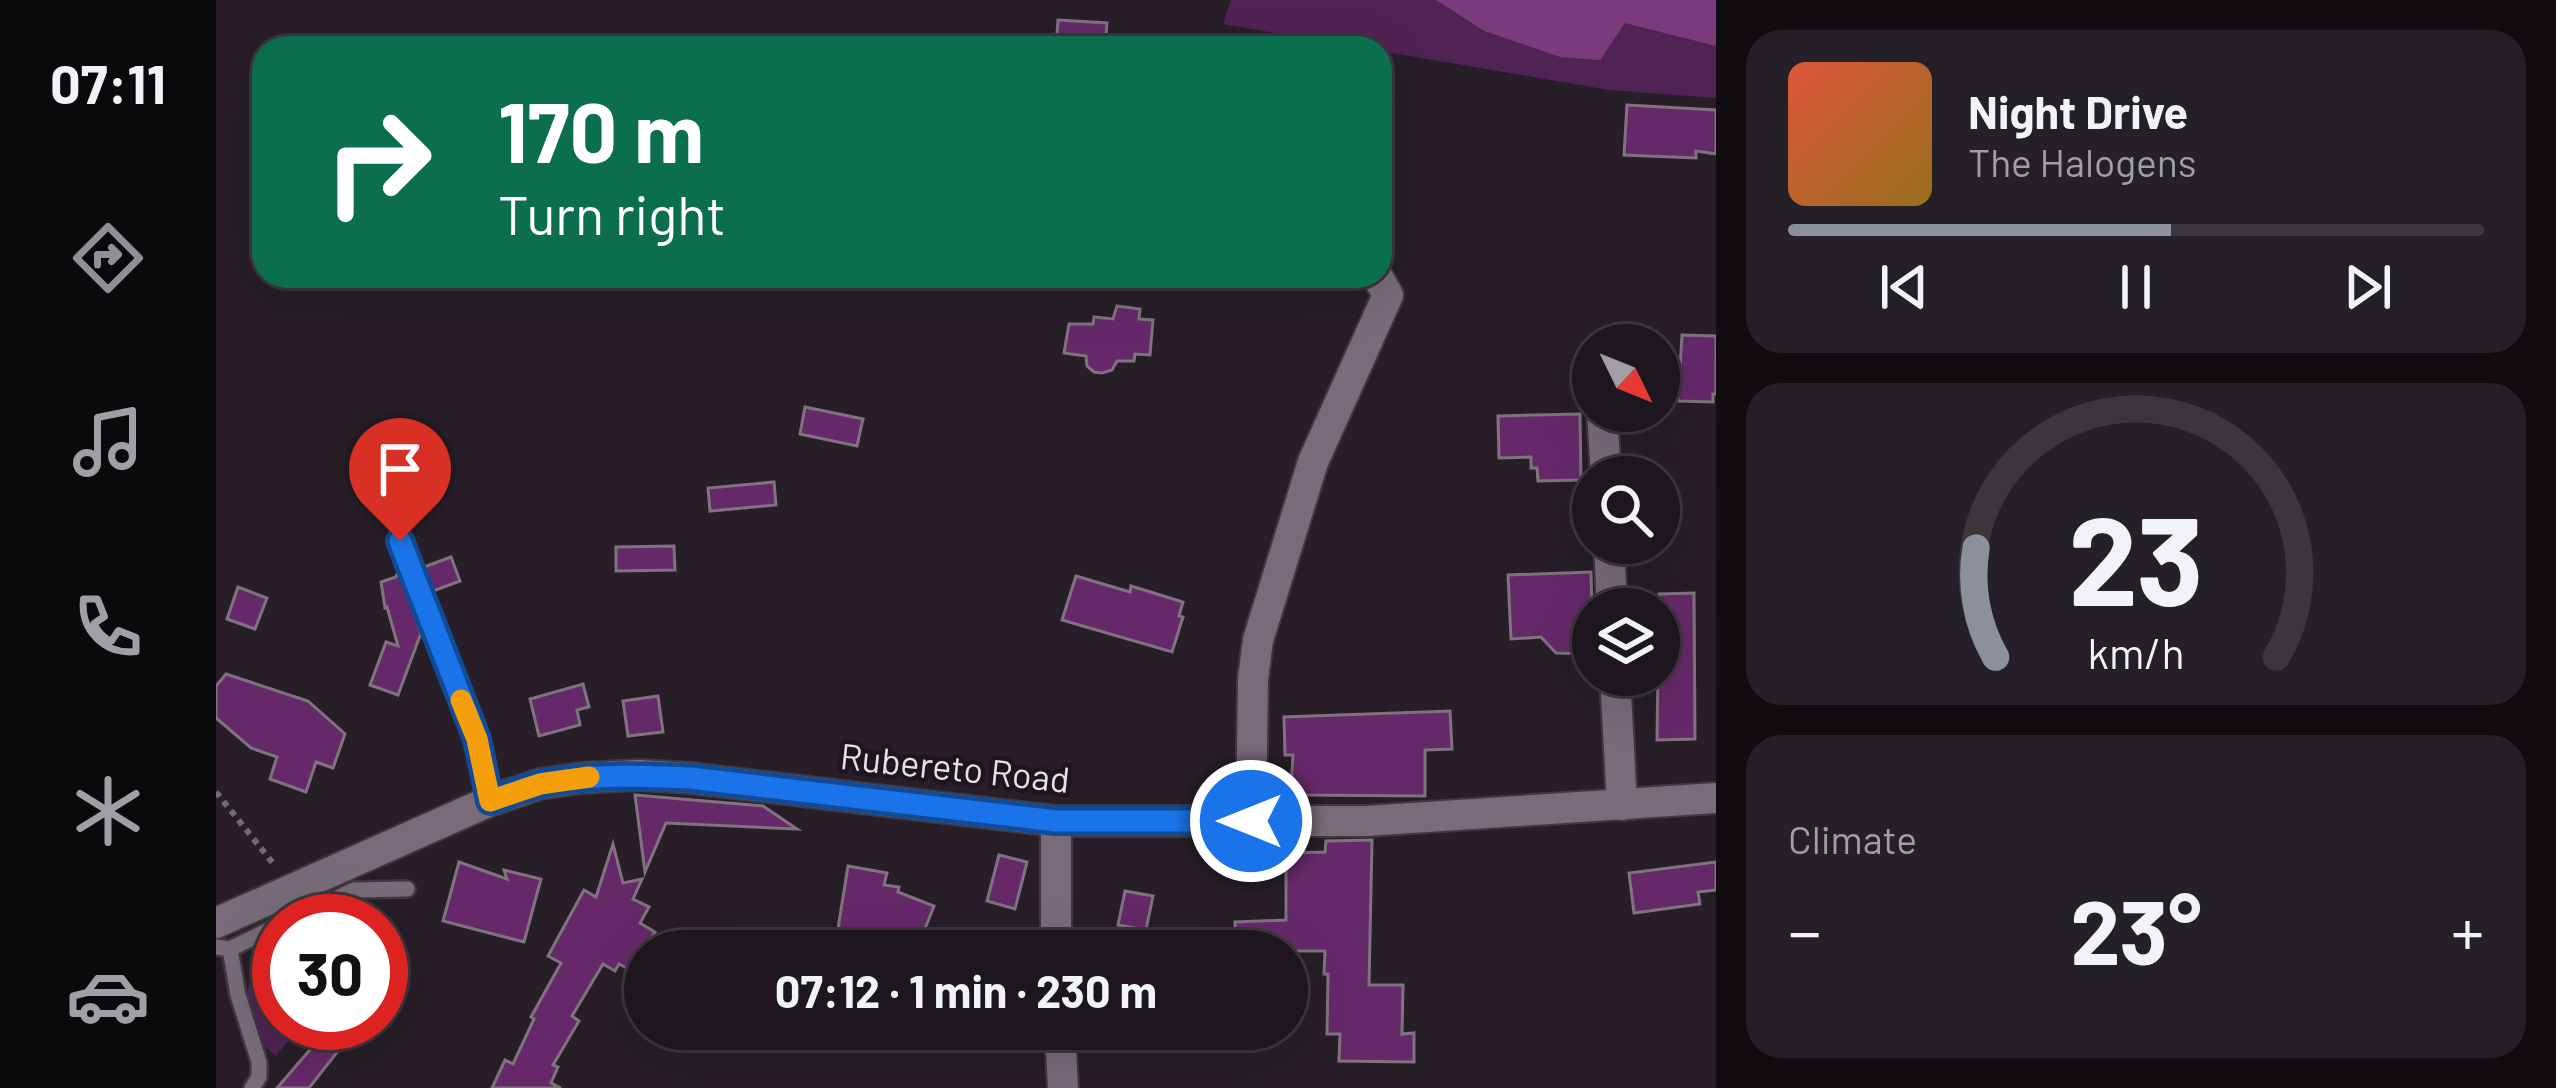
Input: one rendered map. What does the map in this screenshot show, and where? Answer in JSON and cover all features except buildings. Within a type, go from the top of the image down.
[{"type":"street","points":[[1251,821],[1258,640],[1313,462],[1388,295],[1384,288]]},
{"type":"street","points":[[1617,696],[1622,805]]},
{"type":"street","name":"Rubereto Road","points":[[221,940],[293,889],[490,801],[540,784],[581,778],[690,778],[1056,821],[1366,821],[1716,798]]},
{"type":"street","points":[[1056,821],[1056,930]]},
{"type":"street","points":[[1061,1050],[1063,1088]]},
{"type":"lane","points":[[400,541],[477,739],[490,801]]},
{"type":"lane","points":[[346,894],[407,889]]},
{"type":"lane","points":[[252,933],[221,940],[259,1062],[260,1077],[252,1088]]},
{"type":"path","points":[[216,792],[293,889]]},
{"type":"shaded area","points":[[1231,0],[1436,0],[1484,31],[1560,57],[1625,22],[1716,46],[1716,98],[1609,90],[1392,53],[1392,36],[1293,36],[1223,24]]},
{"type":"shaded area","points":[[1436,0],[1716,0],[1716,46],[1625,23],[1600,60],[1560,57],[1484,31]]},
{"type":"shaded area","points":[[252,976],[252,1036],[240,1026]]},
{"type":"slow traffic","points":[[461,700],[477,739],[490,801],[540,784],[589,777]]},
{"type":"route","points":[[400,541],[477,739],[490,801],[540,784],[639,775],[1056,821],[1251,821]]}]
